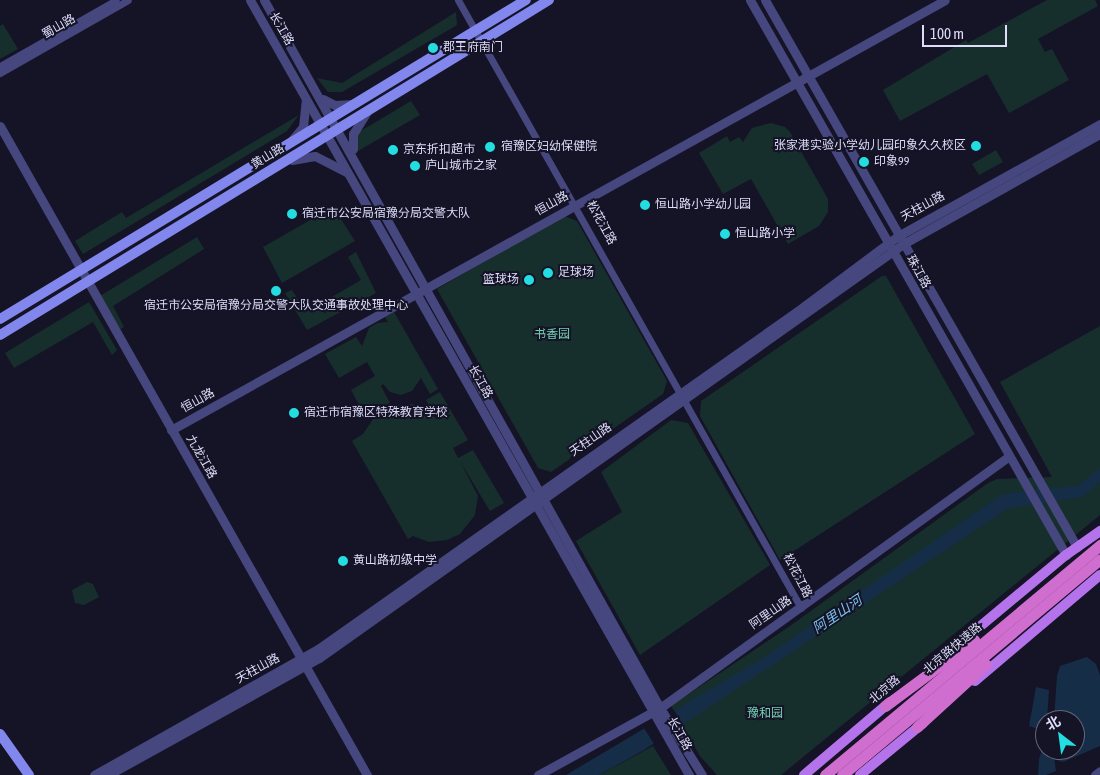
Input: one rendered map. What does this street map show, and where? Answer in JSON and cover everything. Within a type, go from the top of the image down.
[{"type":"highway","name":"北京路快速路","points":[[842,775],[942,683],[1100,544]]},
{"type":"highway","points":[[886,706],[985,632],[1068,563],[1100,544]]},
{"type":"highway","name":"北京路快速路","points":[[825,775],[1099,560]]},
{"type":"highway","points":[[917,727],[1099,560]]},
{"type":"main road","name":"黄山路","points":[[0,319],[526,0]]},
{"type":"main road","name":"黄山路","points":[[0,335],[549,0]]},
{"type":"main road","name":"北京路","points":[[804,775],[1066,554],[1100,531]]},
{"type":"main road","points":[[860,775],[1100,575]]},
{"type":"main road","points":[[0,734],[29,775]]},
{"type":"main road","points":[[0,745],[21,775]]},
{"type":"street","name":"蜀山路","points":[[0,66],[116,0]]},
{"type":"street","name":"蜀山路","points":[[0,73],[128,0]]},
{"type":"street","name":"长江路","points":[[250,0],[533,501],[662,720],[674,731],[702,775]]},
{"type":"street","name":"长江路","points":[[264,0],[319,94],[540,491],[656,710]]},
{"type":"street","name":"松花江路","points":[[458,0],[483,40],[801,608]]},
{"type":"street","name":"松花江路","points":[[462,0],[477,30]]},
{"type":"street","name":"珠江路","points":[[750,0],[892,252],[1066,554]]},
{"type":"street","name":"珠江路","points":[[765,0],[900,240],[1077,547]]},
{"type":"street","name":"恒山路","points":[[807,75],[937,0]]},
{"type":"street","name":"恒山路","points":[[170,429],[945,0]]},
{"type":"street","points":[[319,94],[334,105],[360,101]]},
{"type":"street","points":[[287,145],[303,127],[306,97]]},
{"type":"street","points":[[357,162],[352,138],[370,110]]},
{"type":"street","name":"天柱山路","points":[[108,775],[302,663],[533,501],[540,491],[683,396],[892,252],[900,240],[1100,124]]},
{"type":"street","name":"九龙江路","points":[[0,126],[85,282],[367,775]]},
{"type":"street","name":"天柱山路","points":[[533,501],[544,499],[887,243],[900,240],[1100,134]]},
{"type":"street","name":"九龙江路","points":[[0,137],[79,271]]},
{"type":"street","points":[[830,143],[842,137]]},
{"type":"street","points":[[282,163],[315,156],[348,172]]},
{"type":"street","name":"九龙江路","points":[[85,282],[302,663],[360,775]]},
{"type":"street","name":"阿里山路","points":[[538,775],[656,710],[801,608],[1009,456]]},
{"type":"street","name":"天柱山路","points":[[94,775],[302,663]]},
{"type":"street","name":"长江路","points":[[662,720],[666,737],[689,775]]},
{"type":"street","points":[[1095,775],[1100,771]]},
{"type":"green space","points":[[1047,0],[1095,0],[1098,6],[1038,39],[1045,52],[1052,49],[1069,80],[1009,113],[987,74],[900,121],[883,90],[966,40],[968,43]]},
{"type":"green space","points":[[456,12],[457,25],[342,92],[328,92],[317,78],[342,83]]},
{"type":"green space","points":[[3,24],[18,49],[0,59],[0,26]]},
{"type":"green space","points":[[411,101],[420,115],[358,151],[354,135]]},
{"type":"green space","points":[[299,115],[287,131],[83,254],[75,241],[122,212],[126,218]]},
{"type":"green space","points":[[771,123],[785,127],[790,132],[828,199],[828,212],[819,226],[788,244],[751,179],[723,194],[699,153],[727,136],[730,142],[739,137],[743,142],[752,128]]},
{"type":"green space","points":[[996,150],[1003,162],[979,175],[972,164]]},
{"type":"green space","points":[[333,207],[355,241],[282,283],[263,247]]},
{"type":"green space","name":"书香园","points":[[564,216],[577,221],[667,381],[663,394],[551,472],[538,468],[437,289]]},
{"type":"green space","points":[[197,237],[204,249],[113,306],[124,327],[119,330],[100,296]]},
{"type":"green space","points":[[356,252],[376,293],[307,330],[285,293],[292,290],[306,312],[361,280],[348,257]]},
{"type":"green space","points":[[882,276],[886,276],[975,434],[780,560],[700,416],[701,401]]},
{"type":"green space","points":[[89,302],[117,350],[112,355],[93,322],[14,368],[5,353]]},
{"type":"green space","points":[[394,312],[438,389],[430,394],[421,378],[412,391],[401,395],[390,392],[383,384],[381,386],[390,403],[376,411],[372,404],[362,410],[351,390],[375,376],[367,362],[339,378],[325,354],[356,337],[362,346],[369,328],[377,323],[388,322],[385,317]]},
{"type":"green space","name":"豫和园","points":[[1100,326],[1100,515],[781,775],[717,775],[700,756],[671,706],[790,626],[988,483],[997,479],[1052,477],[1000,382]]},
{"type":"green space","points":[[440,392],[468,440],[453,448],[458,458],[473,450],[504,503],[490,511],[460,461],[478,496],[475,515],[460,534],[447,540],[429,542],[413,536],[408,539],[352,441],[363,434],[375,416],[395,405],[413,404],[436,418],[426,400]]},
{"type":"green space","points":[[671,420],[688,423],[770,565],[640,655],[576,541],[622,512],[601,472]]},
{"type":"green space","points":[[87,582],[93,584],[99,597],[84,605],[75,603],[72,590]]},
{"type":"green space","points":[[653,746],[671,775],[599,775]]},
{"type":"water","name":"阿里山河","points":[[1100,468],[1100,482],[1082,497],[1009,508],[644,750],[599,775],[566,775],[766,656],[1003,494],[1078,486]]},
{"type":"water","points":[[1087,657],[1096,664],[1100,675],[1100,746],[1085,752],[1085,710],[1055,710],[1057,676],[1060,666]]},
{"type":"water","points":[[1036,687],[1049,690],[1048,710],[1035,710],[1035,728],[1029,726]]},
{"type":"water","points":[[1039,760],[1054,760],[1056,771],[1046,775],[1038,775]]},
{"type":"pier","points":[[674,710],[684,727],[654,744],[644,728]]},
{"type":"place","name":"郡王府南门","points":[[433,48]]},
{"type":"place","name":"张家港实验小学幼儿园印象久久校区","points":[[976,146]]},
{"type":"place","name":"宿豫区妇幼保健院","points":[[490,147]]},
{"type":"place","name":"京东折扣超市","points":[[393,150]]},
{"type":"place","name":"印象99","points":[[864,162]]},
{"type":"place","name":"庐山城市之家","points":[[415,166]]},
{"type":"place","name":"恒山路小学幼儿园","points":[[645,205]]},
{"type":"place","name":"宿迁市公安局宿豫分局交警大队","points":[[292,214]]},
{"type":"place","name":"恒山路小学","points":[[725,234]]},
{"type":"place","name":"足球场","points":[[548,273]]},
{"type":"place","name":"篮球场","points":[[529,280]]},
{"type":"place","name":"宿迁市公安局宿豫分局交警大队交通事故处理中心","points":[[276,291]]},
{"type":"place","name":"宿迁市宿豫区特殊教育学校","points":[[294,413]]},
{"type":"place","name":"黄山路初级中学","points":[[343,561]]}]
